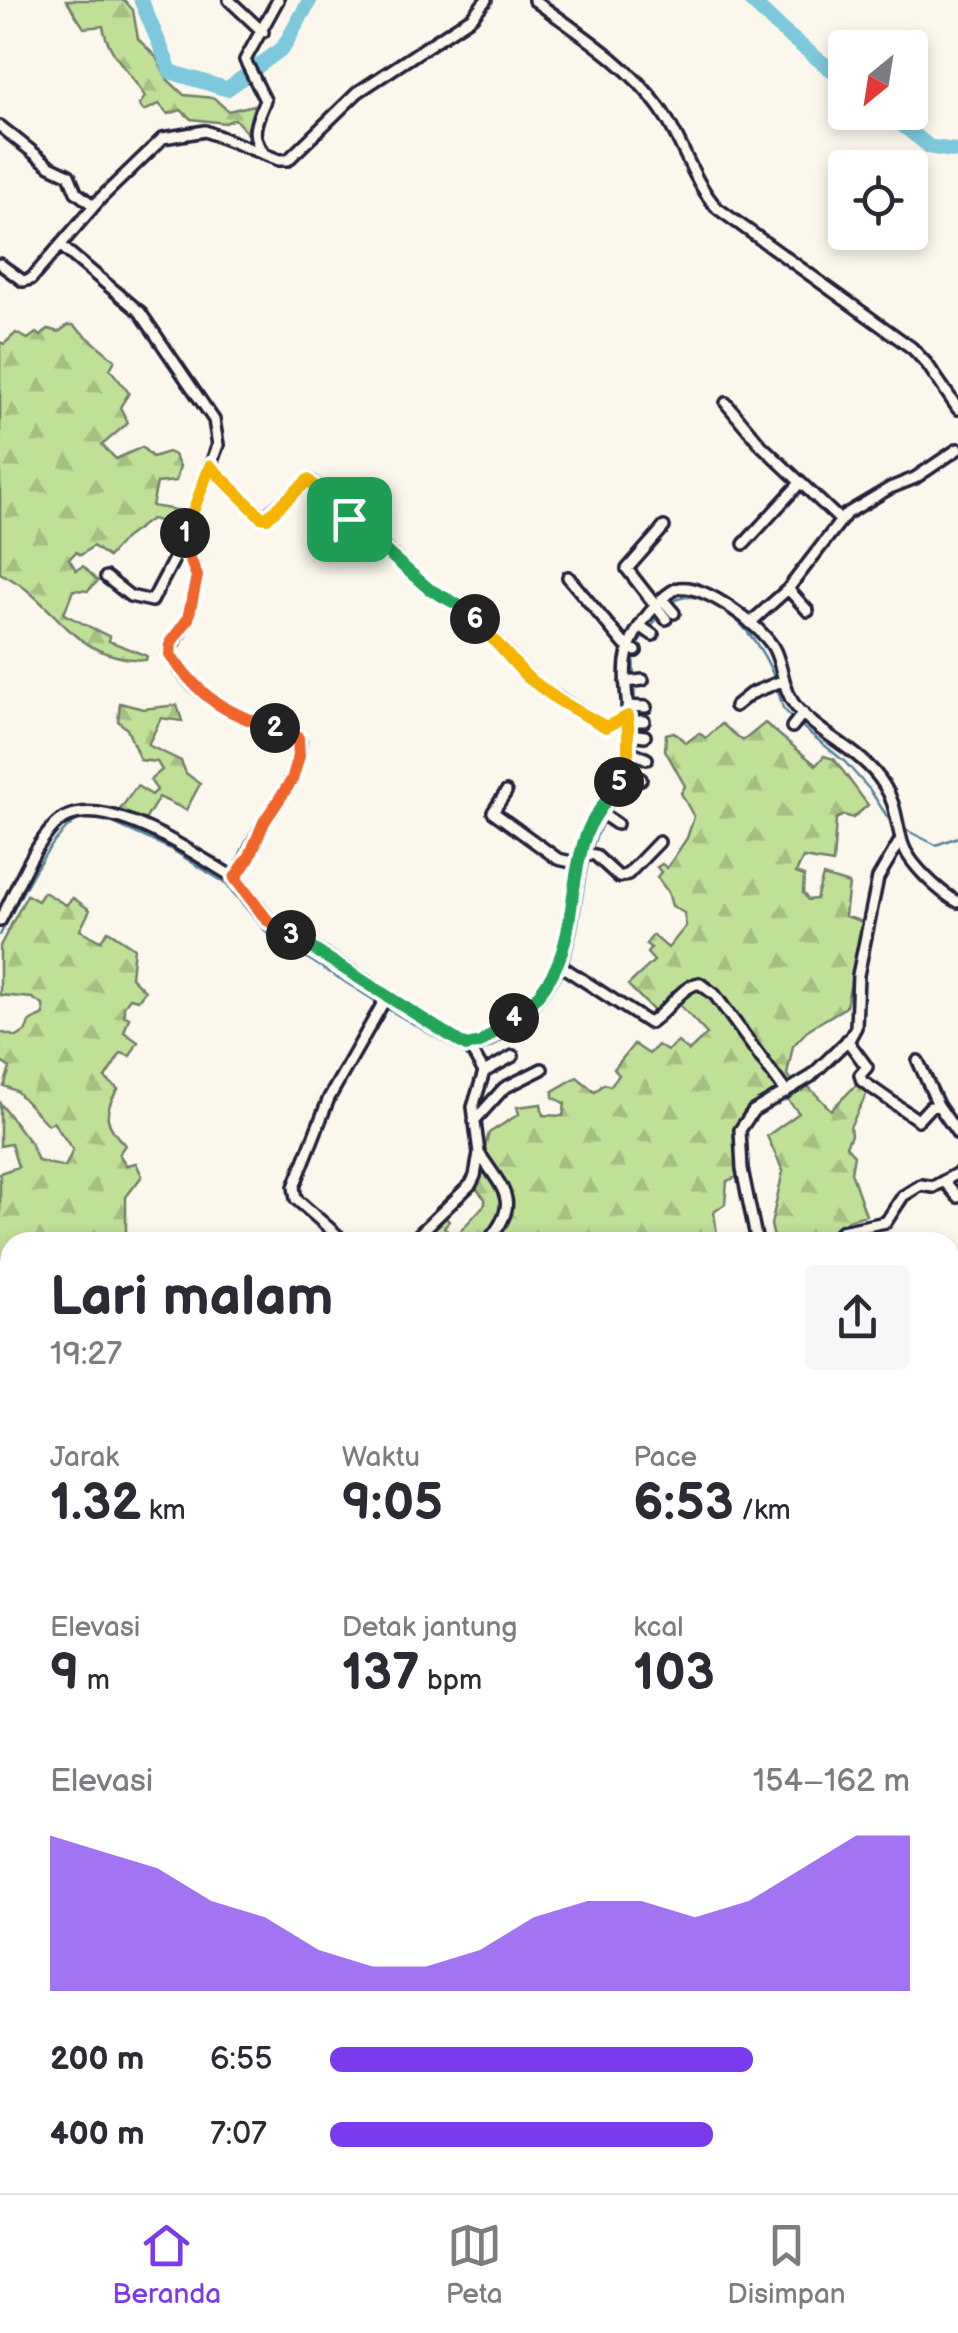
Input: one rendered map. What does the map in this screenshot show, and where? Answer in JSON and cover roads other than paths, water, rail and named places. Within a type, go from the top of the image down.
[{"type":"street","points":[[228,0],[262,32]]},
{"type":"street","points":[[265,154],[254,134],[264,94],[245,60],[278,0]]},
{"type":"street","points":[[0,264],[29,282],[94,206],[148,150],[169,135],[206,131],[288,160],[342,104],[477,14],[486,0]]},
{"type":"street","points":[[534,0],[620,66],[656,103],[705,195],[717,208],[912,348],[958,409]]},
{"type":"street","points":[[0,126],[50,166],[69,174],[76,192],[94,206]]},
{"type":"street","points":[[61,246],[127,299],[151,326],[214,420],[218,445],[183,542],[152,600],[130,596],[106,578]]},
{"type":"street","points":[[726,403],[761,445],[840,520]]},
{"type":"street","points":[[750,623],[788,589],[840,520],[958,449]]},
{"type":"street","points":[[210,466],[264,518],[310,480],[336,508],[429,589],[468,610],[535,684],[603,726],[610,728],[636,714]]},
{"type":"street","points":[[744,544],[800,482]]},
{"type":"street","points":[[664,527],[627,566],[665,610]]},
{"type":"street","points":[[183,542],[197,576],[188,619],[171,642],[170,655],[208,700],[238,716],[291,733],[300,742],[292,780],[264,822],[250,856],[235,878]]},
{"type":"street","points":[[472,1054],[565,968],[587,832],[608,818],[633,775],[638,754],[632,649],[568,577]]},
{"type":"street","points":[[632,649],[665,610],[674,589],[750,623],[772,644],[778,683],[789,696],[797,720],[878,776],[898,819],[901,835],[926,878],[958,902]]},
{"type":"street","points":[[788,589],[808,611]]},
{"type":"street","points":[[735,706],[750,694],[778,683]]},
{"type":"street","points":[[506,792],[493,811],[558,859],[586,856],[622,876],[658,842]]},
{"type":"street","points":[[0,920],[53,826],[72,813],[104,813],[187,848],[235,878],[273,925],[472,1054],[484,1072]]},
{"type":"street","points":[[755,1232],[742,1168],[740,1130],[754,1111],[810,1077],[856,1027],[858,975],[878,878],[901,835]]},
{"type":"street","points":[[565,968],[649,1023],[690,985],[699,982],[715,995],[786,1092]]},
{"type":"street","points":[[334,1232],[296,1198],[294,1187],[329,1098],[387,997]]},
{"type":"street","points":[[847,1040],[867,1067],[860,1078],[890,1100],[918,1120],[938,1105]]},
{"type":"street","points":[[421,1232],[471,1184],[479,1152],[473,1108],[484,1072],[513,1056]]},
{"type":"street","points":[[918,1061],[938,1105],[958,1134]]},
{"type":"street","points":[[474,1121],[512,1082],[542,1068]]},
{"type":"street","points":[[479,1152],[508,1194],[508,1209],[496,1232]]},
{"type":"street","points":[[840,1232],[886,1222],[903,1196],[922,1186],[933,1187],[958,1173]]},
{"type":"street","points":[[944,1181],[958,1197]]},
{"type":"waterway","points":[[141,0],[171,72],[227,89],[283,48],[310,0]]},
{"type":"waterway","points":[[750,0],[828,67]]},
{"type":"waterway","points":[[909,130],[930,147],[958,151]]},
{"type":"waterway","points":[[671,602],[688,597],[704,599],[735,618],[760,649],[775,680]]},
{"type":"waterway","points":[[637,645],[659,616]]},
{"type":"waterway","points":[[633,653],[635,704]]},
{"type":"waterway","points":[[777,688],[783,708],[794,720]]},
{"type":"waterway","points":[[800,725],[845,762],[870,790],[892,824]]},
{"type":"waterway","points":[[609,812],[630,776]]},
{"type":"waterway","points":[[87,817],[104,819],[169,848],[225,883],[267,933],[380,1004]]},
{"type":"waterway","points":[[0,935],[45,855],[79,819]]},
{"type":"waterway","points":[[567,965],[590,854],[605,819]]},
{"type":"waterway","points":[[904,829],[936,845],[958,837]]},
{"type":"waterway","points":[[476,1054],[502,1040],[526,1020],[564,972]]},
{"type":"waterway","points":[[386,1008],[469,1057]]}]
